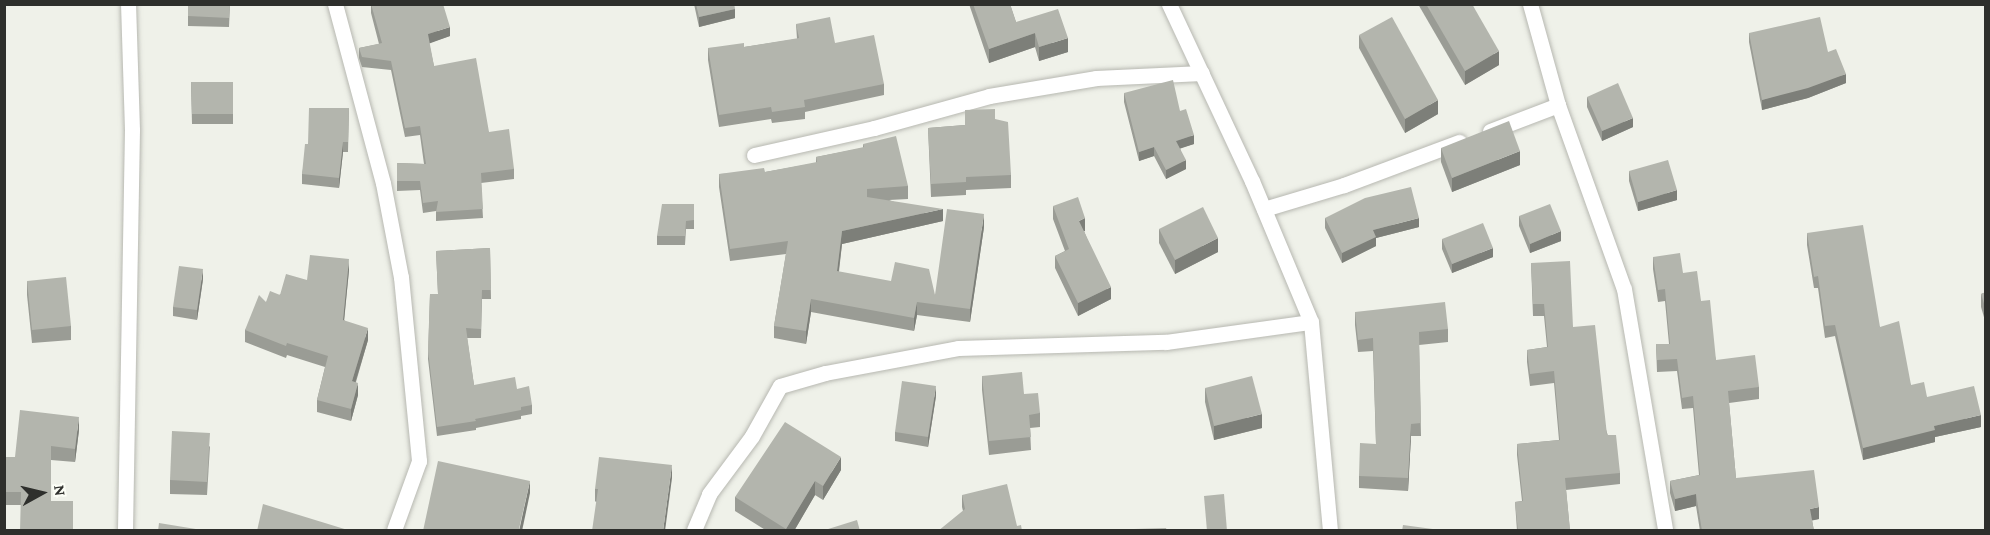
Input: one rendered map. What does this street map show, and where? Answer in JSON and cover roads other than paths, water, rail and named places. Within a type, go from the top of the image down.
[{"type":"street","points":[[125,531],[132,130],[128,4]]},
{"type":"street","points":[[336,4],[383,183],[401,277],[419,461],[394,531]]},
{"type":"street","points":[[1169,4],[1264,209],[1311,322],[1330,531]]},
{"type":"street","points":[[1530,4],[1558,105],[1624,289],[1665,531]]},
{"type":"street","points":[[754,155],[874,128],[990,96],[1096,78],[1202,73]]},
{"type":"street","points":[[1264,209],[1344,185],[1558,105]]},
{"type":"street","points":[[694,531],[709,494],[752,436],[780,386],[825,373],[958,348],[1166,342],[1311,322]]}]
